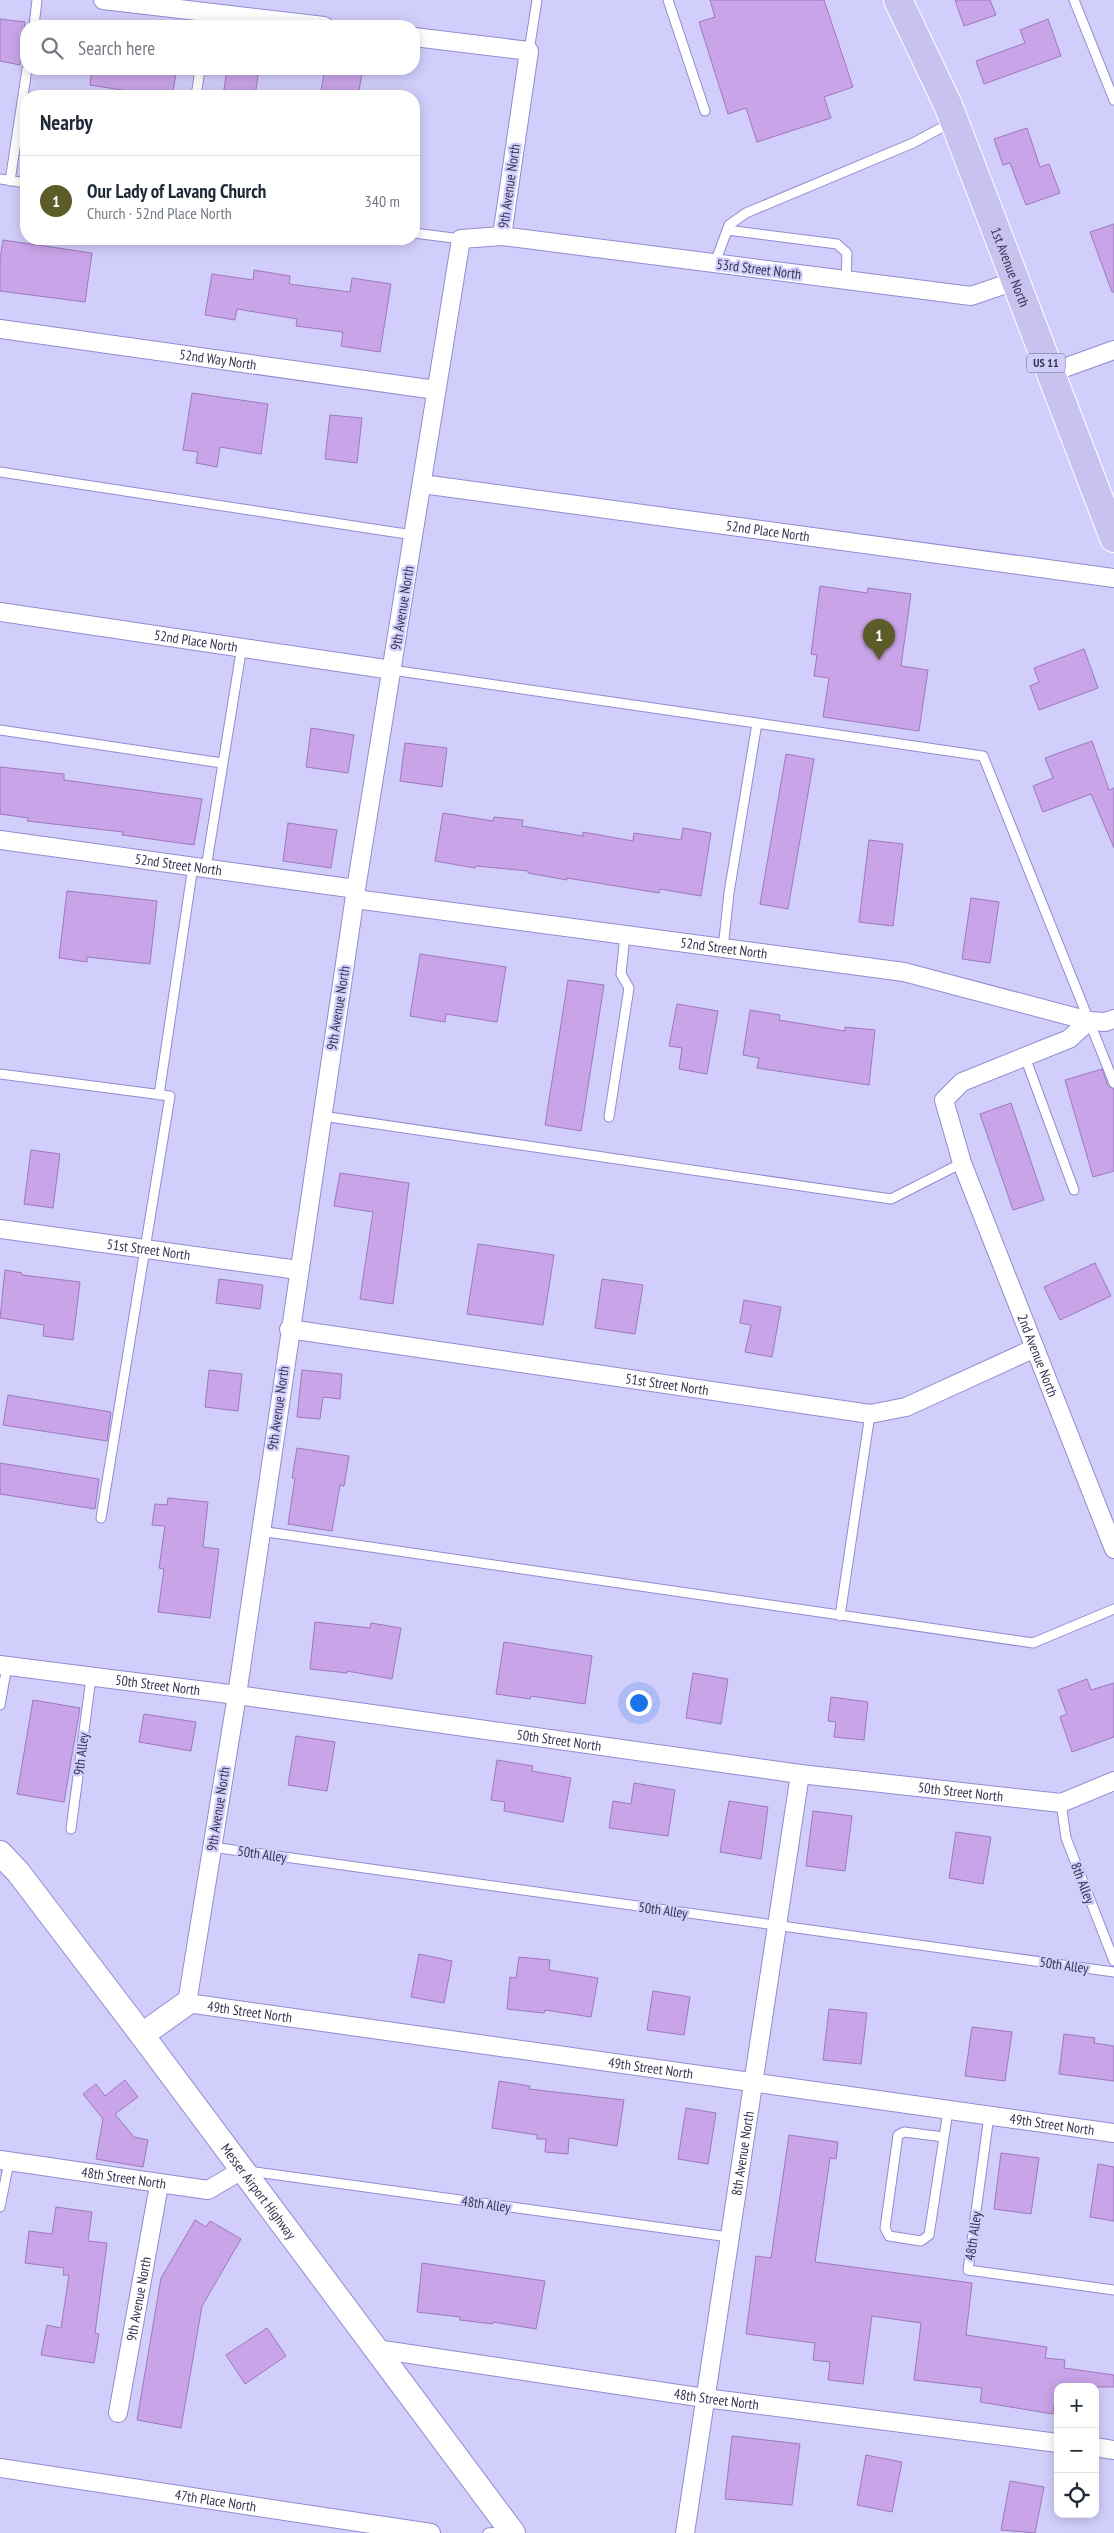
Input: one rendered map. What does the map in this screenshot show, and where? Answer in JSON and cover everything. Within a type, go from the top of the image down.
[{"type":"main road","name":"1st Avenue North","points":[[898,0],[954,121],[1114,538]]},
{"type":"main road","name":"Messer Airport Highway","points":[[0,1853],[142,2035],[513,2532]]},
{"type":"main road","points":[[142,2035],[187,2004]]},
{"type":"street","points":[[103,0],[207,19],[224,20]]},
{"type":"street","points":[[420,38],[529,50]]},
{"type":"street","name":"9th Avenue North","points":[[187,2004],[237,1696],[289,1329],[355,894],[461,239],[502,236],[529,50]]},
{"type":"street","name":"53rd Street North","points":[[502,236],[971,296],[1015,281]]},
{"type":"street","name":"52nd Way North","points":[[0,329],[436,390]]},
{"type":"street","points":[[1050,373],[1114,350]]},
{"type":"street","name":"52nd Place North","points":[[422,484],[1114,578]]},
{"type":"street","name":"52nd Place North","points":[[0,612],[242,646],[392,670]]},
{"type":"street","name":"52nd Street North","points":[[0,840],[200,867],[355,894],[625,934],[904,972],[1090,1021],[1105,1022],[1114,1019]]},
{"type":"street","points":[[962,1163],[944,1100],[962,1082],[1069,1040],[1090,1021]]},
{"type":"street","name":"2nd Avenue North","points":[[962,1163],[1114,1549]]},
{"type":"street","name":"51st Street North","points":[[0,1229],[298,1270]]},
{"type":"street","name":"51st Street North","points":[[289,1329],[870,1414],[906,1406],[1035,1348]]},
{"type":"street","name":"50th Street North","points":[[4,1666],[237,1696],[800,1774],[1061,1803],[1114,1781]]},
{"type":"street","name":"8th Avenue North","points":[[685,2533],[800,1774]]},
{"type":"street","name":"49th Street North","points":[[187,2004],[1114,2133]]},
{"type":"street","name":"48th Street North","points":[[5,2161],[159,2185],[208,2190],[242,2170]]},
{"type":"street","name":"9th Avenue North","points":[[118,2414],[159,2185]]},
{"type":"street","name":"48th Street North","points":[[376,2350],[705,2398],[1054,2442]]},
{"type":"street","points":[[1099,2448],[1114,2450]]},
{"type":"street","name":"47th Place North","points":[[0,2468],[431,2533]]},
{"type":"lane","points":[[35,20],[38,0]]},
{"type":"lane","points":[[529,50],[537,0]]},
{"type":"lane","points":[[668,0],[705,112]]},
{"type":"lane","points":[[1074,0],[1114,100]]},
{"type":"lane","points":[[24,90],[26,75]]},
{"type":"lane","points":[[197,90],[199,75]]},
{"type":"lane","points":[[10,180],[20,115]]},
{"type":"lane","points":[[715,263],[729,225],[746,213],[913,143],[954,121]]},
{"type":"lane","points":[[0,179],[20,181]]},
{"type":"lane","points":[[727,230],[837,244],[847,253],[846,280]]},
{"type":"lane","points":[[420,234],[461,239]]},
{"type":"lane","points":[[0,472],[413,535]]},
{"type":"lane","points":[[159,1095],[242,646]]},
{"type":"lane","points":[[392,670],[983,756],[1114,1083]]},
{"type":"lane","points":[[723,948],[729,893],[757,723]]},
{"type":"lane","points":[[0,730],[222,762]]},
{"type":"lane","points":[[609,1117],[629,988],[621,974],[625,934]]},
{"type":"lane","points":[[1025,1057],[1074,1190]]},
{"type":"lane","points":[[0,1074],[170,1096],[101,1518]]},
{"type":"lane","points":[[322,1116],[891,1199],[962,1163]]},
{"type":"lane","points":[[840,1616],[870,1414]]},
{"type":"lane","points":[[260,1532],[1033,1643],[1114,1609]]},
{"type":"lane","points":[[0,1705],[4,1666]]},
{"type":"lane","name":"9th Alley","points":[[71,1829],[91,1678]]},
{"type":"lane","name":"8th Alley","points":[[1061,1803],[1066,1838],[1114,1960]]},
{"type":"lane","name":"50th Alley","points":[[212,1847],[1114,1972]]},
{"type":"lane","points":[[944,2137],[904,2132],[898,2135],[886,2228],[889,2236],[921,2241],[929,2235],[948,2111]]},
{"type":"lane","name":"48th Alley","points":[[989,2116],[968,2270],[1114,2290]]},
{"type":"lane","points":[[0,2207],[5,2161]]},
{"type":"lane","name":"48th Alley","points":[[242,2170],[729,2237]]},
{"type":"lane","points":[[488,2533],[513,2532]]},
{"type":"building","points":[[710,0],[824,0],[853,87],[824,97],[831,118],[757,142],[746,108],[728,114],[699,22],[715,17]]},
{"type":"building","points":[[955,0],[990,0],[996,15],[964,26]]},
{"type":"building","points":[[0,19],[20,21],[20,65],[0,61]]},
{"type":"building","points":[[1048,19],[1061,56],[984,84],[976,61],[1025,43],[1020,30]]},
{"type":"building","points":[[91,75],[176,75],[173,90],[122,90],[90,85]]},
{"type":"building","points":[[226,75],[258,75],[256,90],[224,90]]},
{"type":"building","points":[[324,75],[362,75],[359,90],[321,90]]},
{"type":"building","points":[[1027,128],[1040,167],[1049,164],[1060,193],[1026,205],[1010,163],[1003,165],[994,139]]},
{"type":"building","points":[[1114,224],[1114,292],[1112,292],[1090,232]]},
{"type":"building","points":[[3,240],[20,242],[20,245],[37,245],[92,253],[85,302],[0,291],[0,259]]},
{"type":"building","points":[[254,270],[290,276],[289,284],[350,292],[352,278],[391,284],[380,352],[341,346],[343,332],[296,326],[297,319],[237,309],[235,320],[205,315],[212,274],[253,280]]},
{"type":"building","points":[[192,393],[268,404],[261,454],[220,447],[217,467],[196,463],[198,452],[183,450]]},
{"type":"building","points":[[330,415],[362,418],[357,463],[325,459]]},
{"type":"building","points":[[820,586],[867,593],[868,588],[911,594],[901,666],[928,670],[919,731],[823,717],[829,678],[814,676],[817,655],[811,654]]},
{"type":"building","points":[[1084,649],[1098,688],[1039,710],[1030,686],[1039,682],[1034,668]]},
{"type":"building","points":[[311,728],[354,735],[348,773],[306,767]]},
{"type":"building","points":[[1092,741],[1109,790],[1114,788],[1114,848],[1091,794],[1043,812],[1033,786],[1053,778],[1045,758]]},
{"type":"building","points":[[405,743],[447,748],[442,787],[400,781]]},
{"type":"building","points":[[786,754],[814,759],[788,909],[760,904]]},
{"type":"building","points":[[0,767],[64,774],[64,780],[202,799],[194,845],[122,835],[123,832],[27,821],[28,818],[0,814]]},
{"type":"building","points":[[443,813],[493,821],[494,817],[523,820],[522,826],[583,836],[583,832],[633,841],[634,833],[681,840],[683,828],[711,833],[701,896],[660,889],[659,893],[567,878],[567,880],[528,873],[528,871],[476,866],[475,868],[435,861]]},
{"type":"building","points":[[288,823],[337,830],[331,868],[283,861]]},
{"type":"building","points":[[869,840],[903,844],[893,926],[859,922]]},
{"type":"building","points":[[67,891],[157,901],[150,964],[87,957],[87,962],[59,958]]},
{"type":"building","points":[[971,898],[999,902],[990,963],[962,959]]},
{"type":"building","points":[[420,954],[506,967],[497,1022],[446,1014],[445,1022],[410,1016]]},
{"type":"building","points":[[568,980],[604,985],[581,1131],[545,1125]]},
{"type":"building","points":[[677,1004],[718,1011],[707,1074],[679,1069],[682,1048],[669,1046]]},
{"type":"building","points":[[750,1010],[780,1015],[779,1020],[845,1031],[845,1027],[875,1030],[869,1085],[757,1068],[759,1058],[743,1055]]},
{"type":"building","points":[[1102,1069],[1108,1086],[1114,1089],[1114,1171],[1093,1177],[1065,1080]]},
{"type":"building","points":[[1011,1103],[1044,1200],[1013,1210],[980,1114]]},
{"type":"building","points":[[31,1150],[60,1154],[53,1208],[24,1204]]},
{"type":"building","points":[[340,1173],[409,1183],[393,1304],[360,1299],[373,1212],[334,1206]]},
{"type":"building","points":[[478,1244],[554,1255],[543,1325],[467,1314]]},
{"type":"building","points":[[1095,1263],[1111,1296],[1060,1320],[1044,1287]]},
{"type":"building","points":[[5,1270],[22,1273],[22,1275],[80,1282],[73,1340],[43,1336],[44,1325],[0,1318]]},
{"type":"building","points":[[219,1279],[263,1285],[260,1309],[216,1303]]},
{"type":"building","points":[[602,1279],[643,1285],[635,1334],[595,1328]]},
{"type":"building","points":[[744,1300],[781,1307],[772,1357],[745,1352],[751,1325],[740,1323]]},
{"type":"building","points":[[209,1370],[242,1374],[238,1411],[205,1407]]},
{"type":"building","points":[[302,1370],[342,1374],[340,1399],[323,1397],[320,1419],[297,1417]]},
{"type":"building","points":[[8,1395],[111,1412],[107,1441],[3,1425]]},
{"type":"building","points":[[297,1448],[349,1456],[344,1486],[340,1485],[332,1531],[288,1524],[295,1478],[292,1478]]},
{"type":"building","points":[[0,1463],[99,1479],[95,1509],[0,1494]]},
{"type":"building","points":[[168,1498],[208,1502],[203,1547],[219,1549],[210,1618],[158,1612],[164,1569],[159,1568],[165,1526],[152,1525],[155,1504],[167,1505]]},
{"type":"building","points":[[315,1622],[370,1628],[371,1623],[401,1628],[392,1679],[347,1671],[347,1673],[310,1669]]},
{"type":"building","points":[[504,1642],[592,1656],[585,1704],[531,1696],[530,1699],[496,1694]]},
{"type":"building","points":[[693,1673],[728,1679],[721,1724],[686,1718]]},
{"type":"building","points":[[1087,1679],[1091,1690],[1114,1683],[1114,1737],[1072,1752],[1060,1717],[1067,1714],[1058,1690]]},
{"type":"building","points":[[831,1697],[868,1702],[864,1740],[834,1737],[836,1722],[828,1721]]},
{"type":"building","points":[[33,1700],[80,1708],[64,1802],[17,1794]]},
{"type":"building","points":[[144,1714],[196,1722],[191,1751],[139,1742]]},
{"type":"building","points":[[296,1736],[335,1742],[327,1791],[288,1785]]},
{"type":"building","points":[[497,1760],[533,1766],[532,1771],[571,1778],[563,1822],[504,1811],[505,1802],[491,1800]]},
{"type":"building","points":[[634,1783],[675,1790],[668,1836],[609,1828],[613,1801],[631,1804]]},
{"type":"building","points":[[729,1801],[768,1807],[761,1859],[720,1852]]},
{"type":"building","points":[[813,1811],[852,1816],[845,1871],[806,1866]]},
{"type":"building","points":[[956,1832],[991,1837],[983,1884],[949,1878]]},
{"type":"building","points":[[419,1954],[452,1961],[444,2003],[411,1997]]},
{"type":"building","points":[[519,1957],[550,1960],[549,1970],[598,1978],[591,2017],[545,2010],[544,2013],[507,2009],[510,1977],[516,1978]]},
{"type":"building","points":[[653,1991],[690,1997],[684,2035],[647,2030]]},
{"type":"building","points":[[829,2009],[867,2013],[861,2064],[823,2060]]},
{"type":"building","points":[[972,2027],[1012,2032],[1005,2081],[965,2076]]},
{"type":"building","points":[[1064,2034],[1095,2038],[1094,2043],[1114,2046],[1114,2081],[1059,2074]]},
{"type":"building","points":[[125,2080],[138,2097],[115,2114],[134,2137],[148,2140],[143,2167],[96,2159],[103,2119],[83,2094],[96,2084],[105,2096]]},
{"type":"building","points":[[499,2081],[530,2086],[529,2089],[624,2100],[617,2146],[569,2138],[568,2154],[545,2152],[546,2139],[537,2139],[537,2135],[492,2128]]},
{"type":"building","points":[[686,2108],[716,2113],[708,2164],[678,2159]]},
{"type":"building","points":[[789,2135],[838,2142],[836,2159],[830,2158],[815,2262],[972,2283],[966,2335],[1047,2347],[1045,2358],[1065,2360],[1064,2368],[1114,2375],[1114,2387],[1099,2387],[1099,2383],[1054,2383],[1053,2414],[980,2402],[982,2388],[914,2380],[921,2323],[872,2316],[863,2384],[828,2380],[830,2362],[813,2360],[815,2343],[746,2334],[756,2256],[771,2258]]},
{"type":"building","points":[[1001,2153],[1039,2158],[1031,2214],[994,2209]]},
{"type":"building","points":[[1098,2164],[1114,2167],[1114,2221],[1090,2217]]},
{"type":"building","points":[[56,2207],[92,2212],[88,2241],[107,2243],[95,2333],[99,2334],[94,2363],[41,2355],[47,2325],[61,2328],[69,2275],[63,2275],[64,2268],[25,2263],[29,2231],[52,2234]]},
{"type":"building","points":[[195,2220],[206,2227],[210,2221],[241,2239],[202,2306],[181,2428],[137,2420],[161,2278]]},
{"type":"building","points":[[422,2263],[545,2281],[536,2329],[493,2322],[493,2324],[460,2320],[460,2317],[417,2312]]},
{"type":"building","points":[[267,2328],[286,2356],[245,2384],[226,2355]]},
{"type":"building","points":[[732,2436],[800,2444],[792,2505],[725,2499]]},
{"type":"building","points":[[866,2455],[902,2462],[892,2512],[857,2505]]},
{"type":"building","points":[[1010,2481],[1044,2487],[1035,2533],[1001,2530]]},
{"type":"place","name":"Our Lady of Lavang Church","points":[[879,660]]}]
